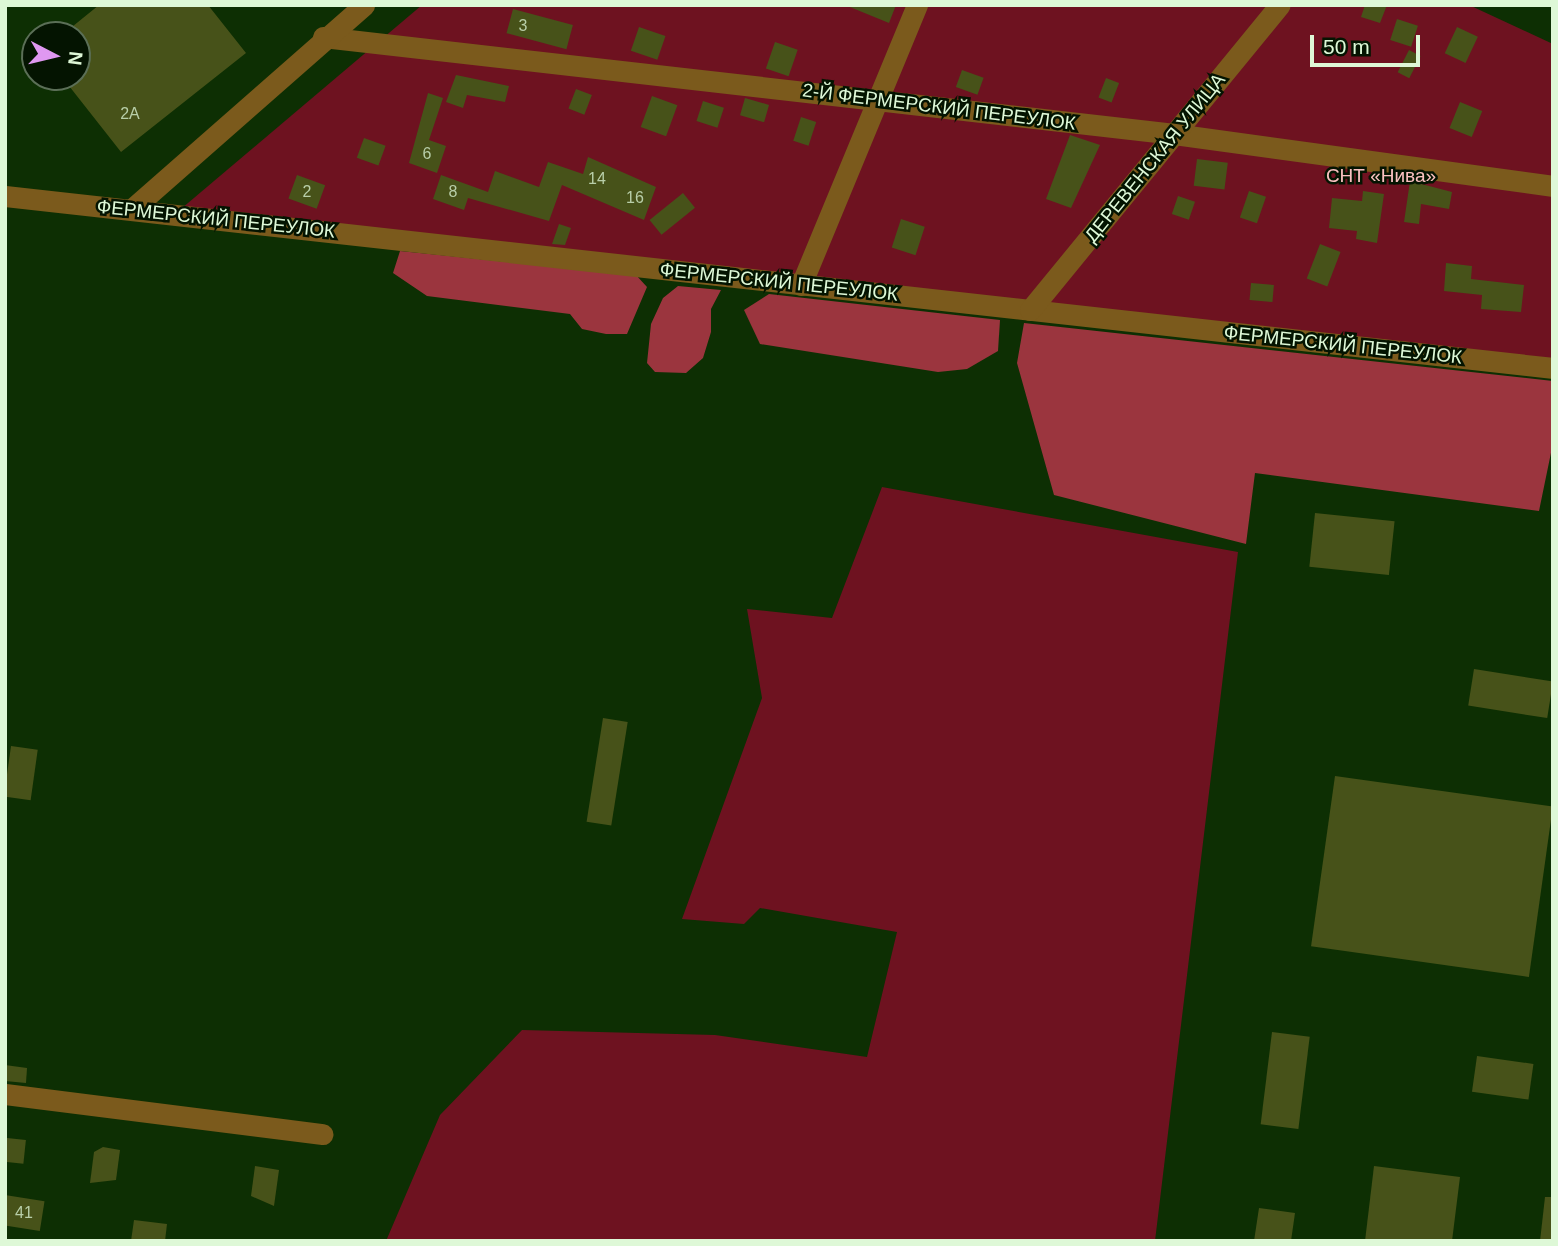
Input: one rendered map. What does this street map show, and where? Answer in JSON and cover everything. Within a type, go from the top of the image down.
[{"type":"street","points":[[132,209],[323,37],[364,5]]},
{"type":"street","points":[[801,285],[917,5]]},
{"type":"street","name":"ДЕРЕВЕНСКАЯ УЛИЦА","points":[[1030,310],[1280,5]]},
{"type":"street","name":"2-Й ФЕРМЕРСКИЙ ПЕРЕУЛОК","points":[[323,37],[1174,134],[1553,186]]},
{"type":"street","name":"ФЕРМЕРСКИЙ ПЕРЕУЛОК","points":[[5,196],[1553,368]]},
{"type":"street","points":[[5,1094],[323,1134]]},
{"type":"green space","name":"СНТ «Нива»","points":[[422,5],[1469,5],[1553,44],[1553,367],[175,214]]},
{"type":"green space","points":[[882,487],[1238,552],[1155,1241],[386,1241],[440,1115],[522,1030],[715,1035],[867,1057],[897,932],[760,908],[744,924],[682,919],[762,698],[747,609],[832,618]]},
{"type":"shaded area","points":[[400,251],[636,275],[647,287],[627,334],[606,334],[582,329],[570,314],[427,296],[393,273]]},
{"type":"shaded area","points":[[678,286],[721,290],[711,309],[711,332],[703,358],[686,373],[655,372],[647,363],[651,324],[663,298]]},
{"type":"shaded area","points":[[769,294],[1000,320],[998,351],[967,369],[938,372],[760,344],[744,310]]},
{"type":"shaded area","points":[[1024,323],[1553,381],[1553,443],[1539,511],[1255,473],[1246,544],[1054,495],[1017,363]]},
{"type":"building","points":[[99,5],[208,5],[246,53],[121,152],[73,91],[91,91],[91,21],[79,21]]},
{"type":"building","points":[[845,5],[896,5],[889,23]]},
{"type":"building","points":[[1365,5],[1387,5],[1380,23],[1361,17]]},
{"type":"building","points":[[513,9],[573,25],[566,49],[507,33]]},
{"type":"building","points":[[1397,19],[1418,26],[1411,47],[1390,40]]},
{"type":"building","points":[[639,27],[665,36],[657,60],[631,51]]},
{"type":"building","points":[[1457,27],[1478,37],[1466,63],[1445,53]]},
{"type":"building","points":[[775,42],[798,50],[789,76],[766,68]]},
{"type":"building","points":[[1409,50],[1421,56],[1409,78],[1398,72]]},
{"type":"building","points":[[962,70],[984,78],[977,95],[956,87]]},
{"type":"building","points":[[456,75],[509,86],[505,102],[467,95],[463,108],[446,102]]},
{"type":"building","points":[[1106,78],[1119,83],[1112,103],[1098,98]]},
{"type":"building","points":[[576,89],[592,95],[584,115],[568,109]]},
{"type":"building","points":[[428,93],[443,98],[429,140],[446,146],[437,173],[409,163]]},
{"type":"building","points":[[652,96],[677,105],[666,136],[641,127]]},
{"type":"building","points":[[745,98],[769,105],[764,122],[740,115]]},
{"type":"building","points":[[703,101],[724,108],[717,128],[697,121]]},
{"type":"building","points":[[1460,102],[1482,111],[1472,137],[1450,128]]},
{"type":"building","points":[[801,117],[816,122],[808,146],[793,141]]},
{"type":"building","points":[[1070,135],[1100,145],[1071,208],[1046,199]]},
{"type":"building","points":[[364,138],[386,146],[378,166],[357,158]]},
{"type":"building","points":[[588,157],[656,187],[644,220],[562,185],[549,221],[468,198],[464,210],[433,199],[441,175],[488,192],[495,171],[539,187],[548,162],[583,174]]},
{"type":"building","points":[[1197,159],[1228,163],[1224,190],[1194,186]]},
{"type":"building","points":[[297,175],[325,185],[317,209],[288,198]]},
{"type":"building","points":[[1410,181],[1452,192],[1449,209],[1421,204],[1419,224],[1404,222]]},
{"type":"building","points":[[1249,191],[1266,197],[1257,223],[1240,217]]},
{"type":"building","points":[[1363,191],[1384,194],[1377,243],[1356,239],[1357,231],[1329,228],[1332,198],[1362,201]]},
{"type":"building","points":[[683,193],[695,208],[662,235],[650,220]]},
{"type":"building","points":[[1178,196],[1195,202],[1189,220],[1172,214]]},
{"type":"building","points":[[901,219],[925,227],[916,255],[892,248]]},
{"type":"building","points":[[559,224],[571,228],[565,245],[552,244]]},
{"type":"building","points":[[1320,244],[1341,252],[1327,286],[1307,279]]},
{"type":"building","points":[[1446,263],[1472,266],[1471,279],[1524,285],[1521,312],[1481,309],[1482,295],[1444,291]]},
{"type":"building","points":[[1251,283],[1274,285],[1272,302],[1250,300]]},
{"type":"building","points":[[1315,513],[1395,521],[1389,575],[1309,567]]},
{"type":"building","points":[[1474,669],[1553,682],[1547,718],[1468,706]]},
{"type":"building","points":[[603,718],[628,722],[611,826],[587,822]]},
{"type":"building","points":[[11,746],[38,750],[31,800],[5,797]]},
{"type":"building","points":[[1335,776],[1553,807],[1529,977],[1311,946]]},
{"type":"building","points":[[1272,1032],[1310,1037],[1298,1129],[1261,1124]]},
{"type":"building","points":[[1477,1056],[1533,1064],[1528,1100],[1472,1092]]},
{"type":"building","points":[[5,1065],[27,1068],[26,1083],[5,1081]]},
{"type":"building","points":[[7,1138],[26,1140],[23,1164],[5,1162]]},
{"type":"building","points":[[103,1147],[120,1150],[116,1180],[90,1183],[94,1152]]},
{"type":"building","points":[[255,1166],[279,1170],[274,1206],[251,1196]]},
{"type":"building","points":[[1374,1166],[1460,1177],[1452,1241],[1365,1241]]},
{"type":"building","points":[[5,1195],[45,1201],[40,1231],[5,1225]]},
{"type":"building","points":[[1545,1197],[1553,1197],[1553,1241],[1540,1241]]},
{"type":"building","points":[[1259,1208],[1295,1213],[1291,1241],[1254,1241]]},
{"type":"building","points":[[134,1220],[167,1224],[165,1241],[131,1241]]}]
